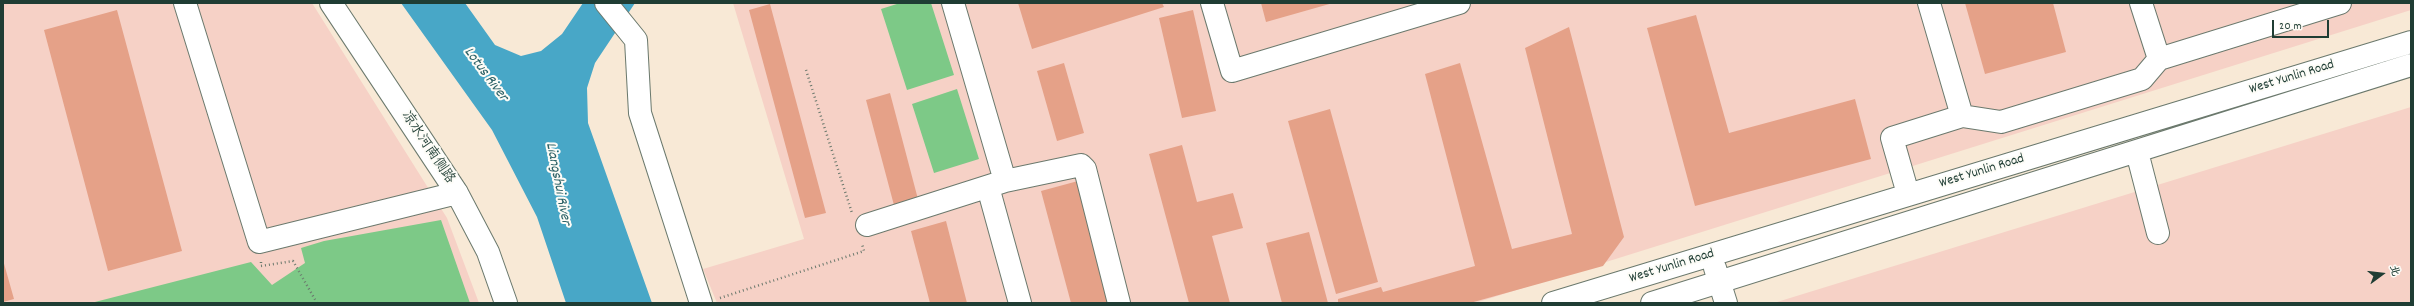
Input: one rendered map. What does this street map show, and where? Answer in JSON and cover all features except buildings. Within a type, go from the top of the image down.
[{"type":"street","points":[[185,3],[259,242],[456,193]]},
{"type":"street","name":"凉水河南侧路","points":[[330,3],[456,193],[488,252],[506,303]]},
{"type":"street","points":[[606,3],[636,40],[640,113],[707,302]]},
{"type":"street","points":[[953,3],[997,184],[1020,303]]},
{"type":"street","points":[[1212,3],[1232,71],[1431,7],[1459,3]]},
{"type":"street","points":[[1929,3],[1962,116]]},
{"type":"street","points":[[2141,3],[2159,59]]},
{"type":"street","points":[[1908,194],[1892,138],[1962,116],[2001,122],[2142,79],[2159,59],[2340,3]]},
{"type":"street","name":"West Yunlin Road","points":[[1553,303],[2411,42]]},
{"type":"street","name":"West Yunlin Road","points":[[1652,303],[2411,65]]},
{"type":"street","points":[[2137,152],[2158,233]]},
{"type":"street","points":[[860,227],[997,184],[1081,164],[1085,169],[1119,303]]},
{"type":"street","points":[[1712,255],[1726,303]]},
{"type":"path","points":[[707,302],[864,251],[860,227],[806,70]]},
{"type":"path","points":[[261,266],[293,261],[317,303]]},
{"type":"shaded area","points":[[3,3],[312,3],[447,218],[479,303],[3,303]]},
{"type":"shaded area","points":[[733,3],[2411,3],[2411,10],[1475,303],[717,303],[703,269],[804,239]]},
{"type":"shaded area","points":[[2411,107],[2411,303],[1777,302]]},
{"type":"green space","points":[[900,3],[931,3],[954,75],[907,90],[881,9]]},
{"type":"green space","points":[[957,89],[979,159],[934,173],[912,104]]},
{"type":"green space","points":[[441,220],[470,303],[91,303],[251,262],[272,285],[305,263],[301,248],[324,241]]},
{"type":"water","points":[[401,3],[465,3],[495,45],[521,56],[541,51],[562,34],[583,3],[635,3],[595,63],[587,88],[588,123],[652,303],[566,303],[537,217],[492,130]]},
{"type":"water label","name":"Lotus River","points":[[485,75]]},
{"type":"water label","name":"Liangshui River","points":[[557,184]]}]
